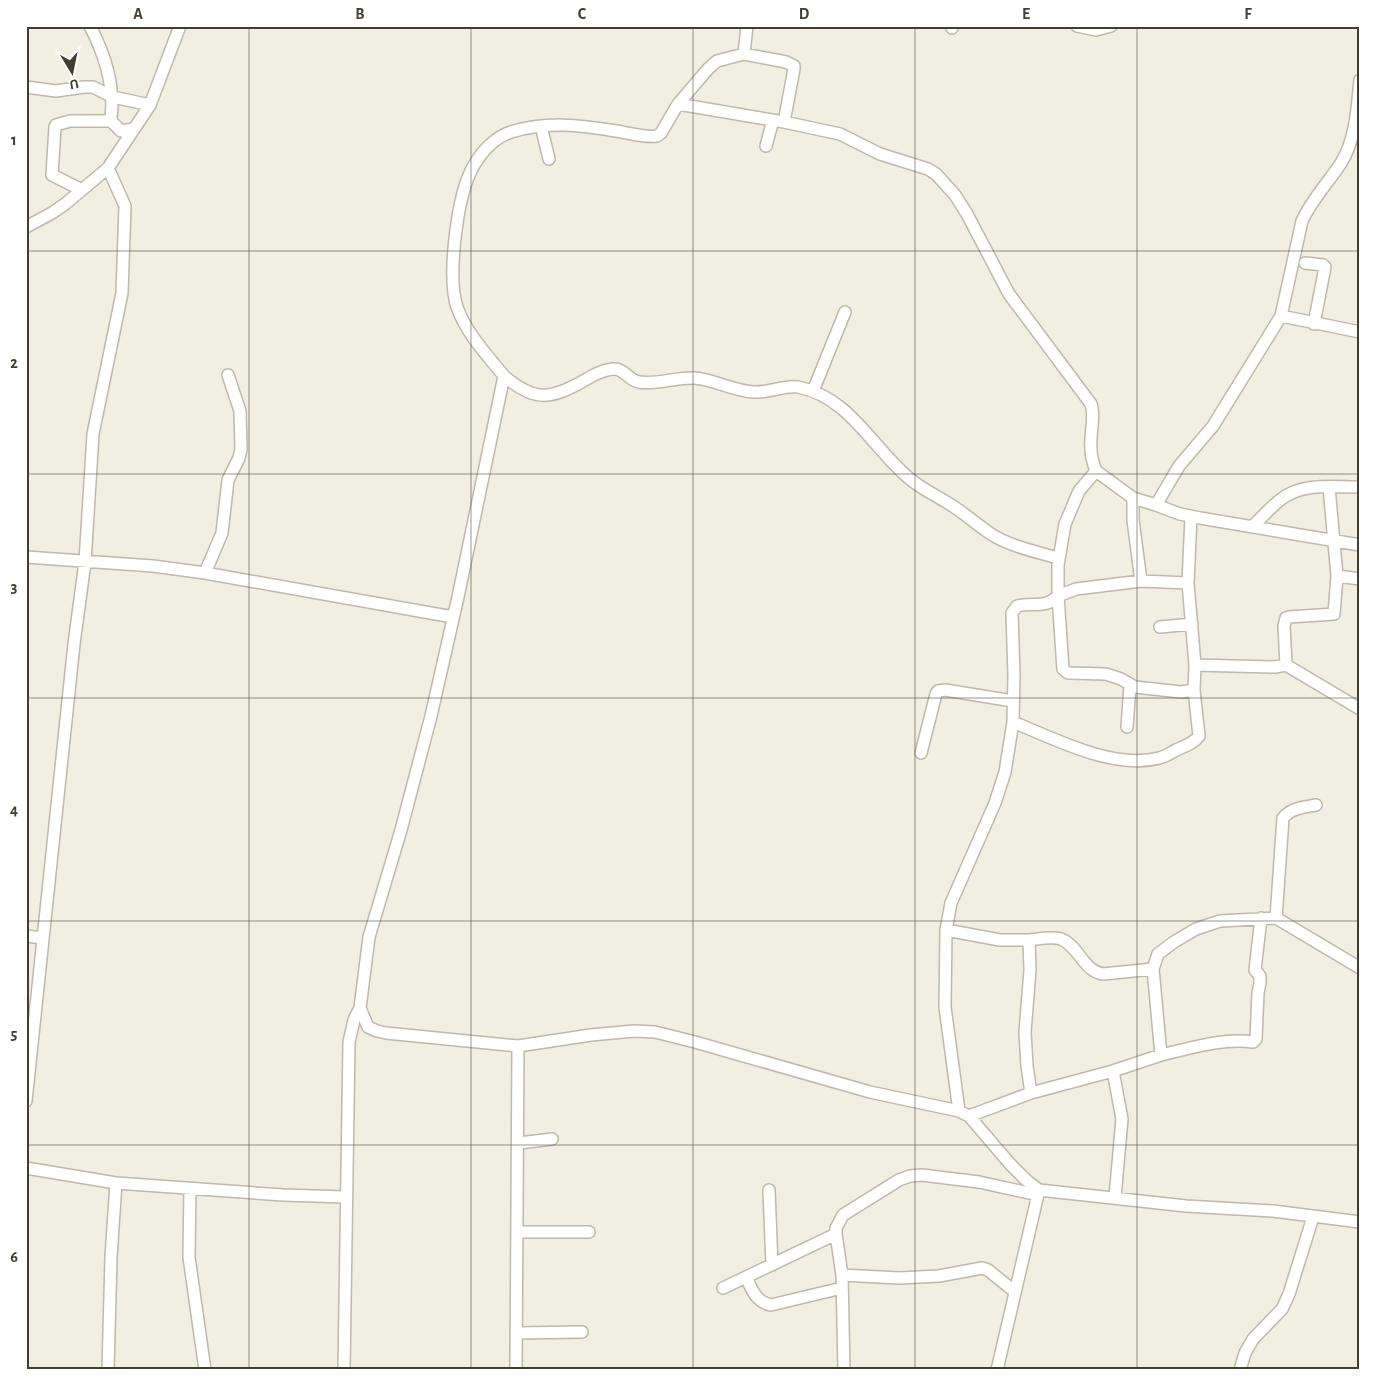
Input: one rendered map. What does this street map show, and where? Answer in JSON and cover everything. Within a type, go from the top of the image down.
[{"type":"street","points":[[90,26],[102,50],[114,97],[110,120]]},
{"type":"street","points":[[26,227],[52,213],[108,168],[150,105],[180,26]]},
{"type":"street","points":[[744,54],[747,26]]},
{"type":"street","points":[[1077,26],[1096,30],[1111,26]]},
{"type":"street","points":[[766,146],[779,121],[794,66],[786,62],[744,54],[717,61],[708,69],[678,104],[661,133],[654,136],[576,125],[541,126],[511,132],[500,137],[480,155],[467,180],[454,245],[452,280],[458,308],[464,322],[504,376],[522,390],[538,396],[553,395],[598,373],[613,369],[623,372],[638,382],[695,378],[752,392],[796,387],[813,391],[847,411],[892,462],[919,486],[971,518],[992,535],[1058,558]]},
{"type":"street","points":[[1156,505],[1179,466],[1213,426],[1281,316],[1302,222],[1308,209],[1355,145],[1360,80]]},
{"type":"street","points":[[26,87],[56,91],[93,87],[114,97],[150,105]]},
{"type":"street","points":[[678,104],[779,121],[840,134],[880,154],[936,174],[955,196],[967,214],[1010,294],[1091,404],[1093,414],[1090,442],[1096,471],[1133,498],[1191,516],[1360,545]]},
{"type":"street","points":[[82,190],[52,175],[55,127],[60,122],[110,120],[122,131],[134,129]]},
{"type":"street","points":[[541,126],[549,158]]},
{"type":"street","points":[[26,1101],[74,644],[85,562],[93,434],[122,293],[125,206],[108,168]]},
{"type":"street","points":[[1305,264],[1323,265],[1325,267],[1314,324]]},
{"type":"street","points":[[813,391],[845,312]]},
{"type":"street","points":[[1281,316],[1360,332]]},
{"type":"street","points":[[205,573],[222,533],[228,480],[241,449],[240,411],[228,374]]},
{"type":"street","points":[[344,1370],[348,1042],[360,1008],[369,937],[402,830],[431,716],[504,376]]},
{"type":"street","points":[[1096,471],[1079,491],[1072,506],[1065,524],[1058,558],[1058,596],[1063,669],[1068,673],[1106,674],[1121,679],[1135,688],[1172,691],[1194,690]]},
{"type":"street","points":[[1286,665],[1284,626],[1286,618],[1290,616],[1334,614],[1337,576],[1329,487]]},
{"type":"street","points":[[1252,527],[1280,500],[1296,490],[1360,487]]},
{"type":"street","points":[[1133,498],[1133,520],[1141,581]]},
{"type":"street","points":[[1012,722],[1075,747],[1118,759],[1142,761],[1161,758],[1195,742],[1199,736],[1199,728],[1194,690],[1195,665],[1188,583],[1191,516]]},
{"type":"street","points":[[26,557],[153,566],[205,573],[453,617]]},
{"type":"street","points":[[1337,576],[1360,579]]},
{"type":"street","points":[[1038,1192],[964,1113],[945,1007],[946,930],[951,903],[1002,786],[1005,772],[1013,702],[1012,613],[1017,606],[1046,604],[1052,602],[1058,596],[1076,589],[1141,581],[1188,583]]},
{"type":"street","points":[[1160,627],[1192,624]]},
{"type":"street","points":[[1195,665],[1275,667],[1286,665],[1360,709]]},
{"type":"street","points":[[1127,727],[1130,685]]},
{"type":"street","points":[[921,753],[938,691],[945,690],[1013,702]]},
{"type":"street","points":[[1276,918],[1284,818],[1287,813],[1294,810],[1316,805]]},
{"type":"street","points":[[351,1031],[368,1027],[386,1033],[518,1046],[591,1035],[634,1031],[655,1032],[870,1092],[964,1113],[1211,1042],[1253,1042],[1256,1039],[1260,983],[1260,976],[1255,970],[1261,918]]},
{"type":"street","points":[[1161,1056],[1153,969],[1158,954],[1196,929],[1220,921],[1276,918],[1360,968]]},
{"type":"street","points":[[946,930],[1000,940],[1060,939],[1068,943],[1096,973],[1112,974],[1153,969]]},
{"type":"street","points":[[26,936],[43,938]]},
{"type":"street","points":[[1029,940],[1029,987],[1025,1032],[1031,1093]]},
{"type":"street","points":[[360,1008],[368,1027]]},
{"type":"street","points":[[516,1370],[519,1143],[518,1046]]},
{"type":"street","points":[[1113,1071],[1122,1119],[1114,1197]]},
{"type":"street","points":[[519,1143],[552,1139]]},
{"type":"street","points":[[26,1168],[116,1183],[283,1195],[345,1197]]},
{"type":"street","points":[[844,1370],[842,1275],[836,1228],[843,1215],[899,1180],[910,1176],[922,1175],[979,1182],[1038,1192],[1114,1197],[1186,1206],[1274,1211],[1360,1222]]},
{"type":"street","points":[[109,1370],[111,1257],[116,1183]]},
{"type":"street","points":[[190,1189],[189,1257],[205,1370]]},
{"type":"street","points":[[769,1190],[772,1265]]},
{"type":"street","points":[[998,1370],[1014,1291],[1038,1192]]},
{"type":"street","points":[[1240,1370],[1245,1353],[1253,1339],[1282,1309],[1289,1294],[1313,1217]]},
{"type":"street","points":[[518,1232],[589,1232]]},
{"type":"street","points":[[723,1288],[836,1234]]},
{"type":"street","points":[[842,1275],[915,1278],[939,1276],[982,1268],[988,1270],[1014,1291]]},
{"type":"street","points":[[746,1277],[758,1300],[771,1305],[842,1288]]},
{"type":"street","points":[[517,1334],[582,1332]]}]
